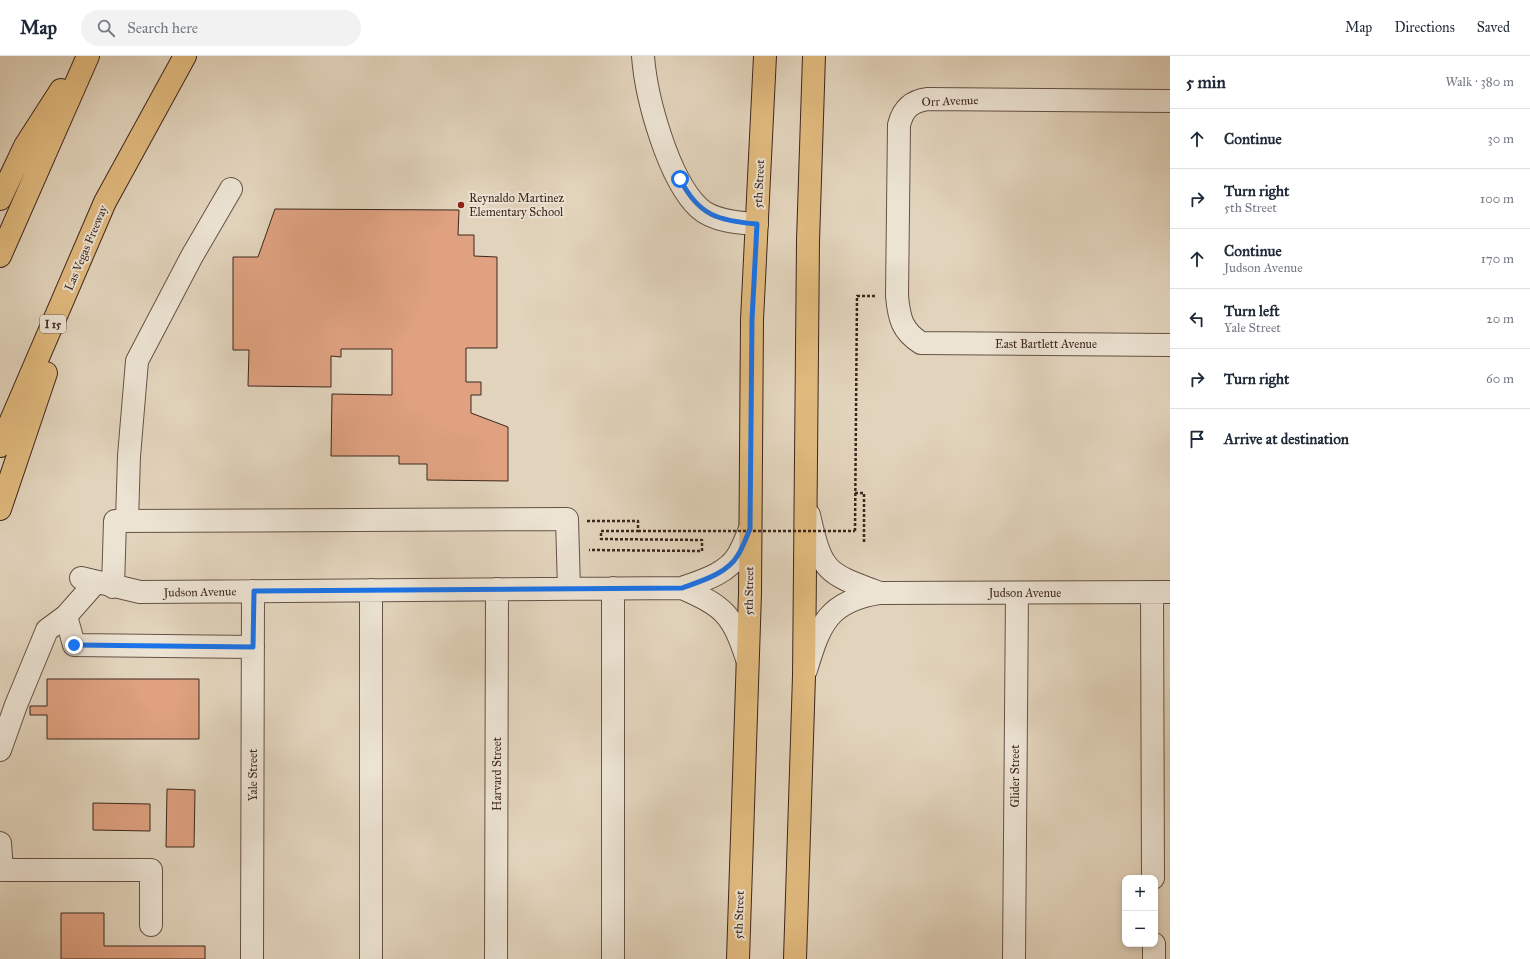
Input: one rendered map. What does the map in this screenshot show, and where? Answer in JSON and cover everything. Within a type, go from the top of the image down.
[{"type":"main road","points":[[0,199],[25,146],[84,56]]},
{"type":"main road","points":[[0,256],[88,56]]},
{"type":"main road","name":"Las Vegas Freeway","points":[[0,446],[105,202],[184,56]]},
{"type":"main road","name":"5th Street","points":[[738,959],[748,662],[752,320],[765,56]]},
{"type":"main road","points":[[795,957],[804,676],[808,241],[814,56]]},
{"type":"main road","points":[[0,509],[105,202]]},
{"type":"street","points":[[643,56],[652,109],[669,157],[685,189],[700,208],[727,222],[757,224]]},
{"type":"street","name":"Orr Avenue","points":[[921,343],[912,337],[900,321],[897,296],[899,125],[906,108],[914,102],[928,99],[1170,100]]},
{"type":"street","points":[[127,521],[129,456],[137,361],[192,256],[231,189]]},
{"type":"street","name":"East Bartlett Avenue","points":[[921,343],[1170,345]]},
{"type":"street","name":"Judson Avenue","points":[[806,501],[817,548],[826,566],[841,578],[880,593]]},
{"type":"street","points":[[0,750],[16,705],[47,630],[66,616],[97,582],[115,521],[567,519],[569,589]]},
{"type":"street","name":"Judson Avenue","points":[[97,582],[140,592],[682,588],[708,578],[726,567],[738,556],[750,529]]},
{"type":"street","points":[[613,959],[614,588]]},
{"type":"street","name":"Judson Avenue","points":[[682,588],[709,600],[723,610],[739,634],[748,662]]},
{"type":"street","name":"Harvard Street","points":[[496,959],[497,589]]},
{"type":"street","points":[[371,590],[371,959]]},
{"type":"street","name":"Yale Street","points":[[252,959],[254,591]]},
{"type":"street","points":[[1153,875],[1161,592]]},
{"type":"street","name":"Judson Avenue","points":[[804,676],[822,625],[828,617],[847,602],[867,595],[880,593],[1161,592]]},
{"type":"street","name":"Glider Street","points":[[1014,959],[1017,593]]},
{"type":"street","points":[[66,616],[74,645],[253,647]]},
{"type":"street","points":[[0,842],[1,872],[151,870],[152,925]]},
{"type":"street","points":[[1154,947],[1154,959]]},
{"type":"path","points":[[585,550],[702,551],[702,540],[601,540],[601,531],[855,532],[857,296]]},
{"type":"path","points":[[855,493],[864,493],[864,543]]},
{"type":"path","points":[[584,521],[638,521],[638,532]]},
{"type":"building","points":[[275,209],[459,210],[458,235],[474,235],[474,256],[497,257],[497,348],[466,348],[466,382],[481,382],[481,395],[471,395],[471,413],[508,427],[508,481],[427,480],[427,464],[399,464],[399,456],[331,456],[332,394],[392,395],[392,349],[341,349],[341,357],[331,356],[331,387],[248,386],[249,350],[233,350],[233,257],[258,257]]},
{"type":"building","points":[[47,679],[199,679],[199,739],[47,739],[47,715],[30,715],[30,706],[47,706]]},
{"type":"building","points":[[167,789],[195,790],[194,847],[166,847]]},
{"type":"building","points":[[93,803],[150,804],[150,831],[93,830]]},
{"type":"building","points":[[61,913],[104,913],[104,946],[205,946],[205,959],[61,959]]},
{"type":"place","name":"Reynaldo Martinez Elementary School","points":[[461,205]]},
{"type":"route","points":[[74,645],[253,647],[254,591],[682,588],[708,578],[726,567],[738,556],[750,529],[752,320],[757,224],[727,222],[700,208],[685,189],[680,179]]}]
